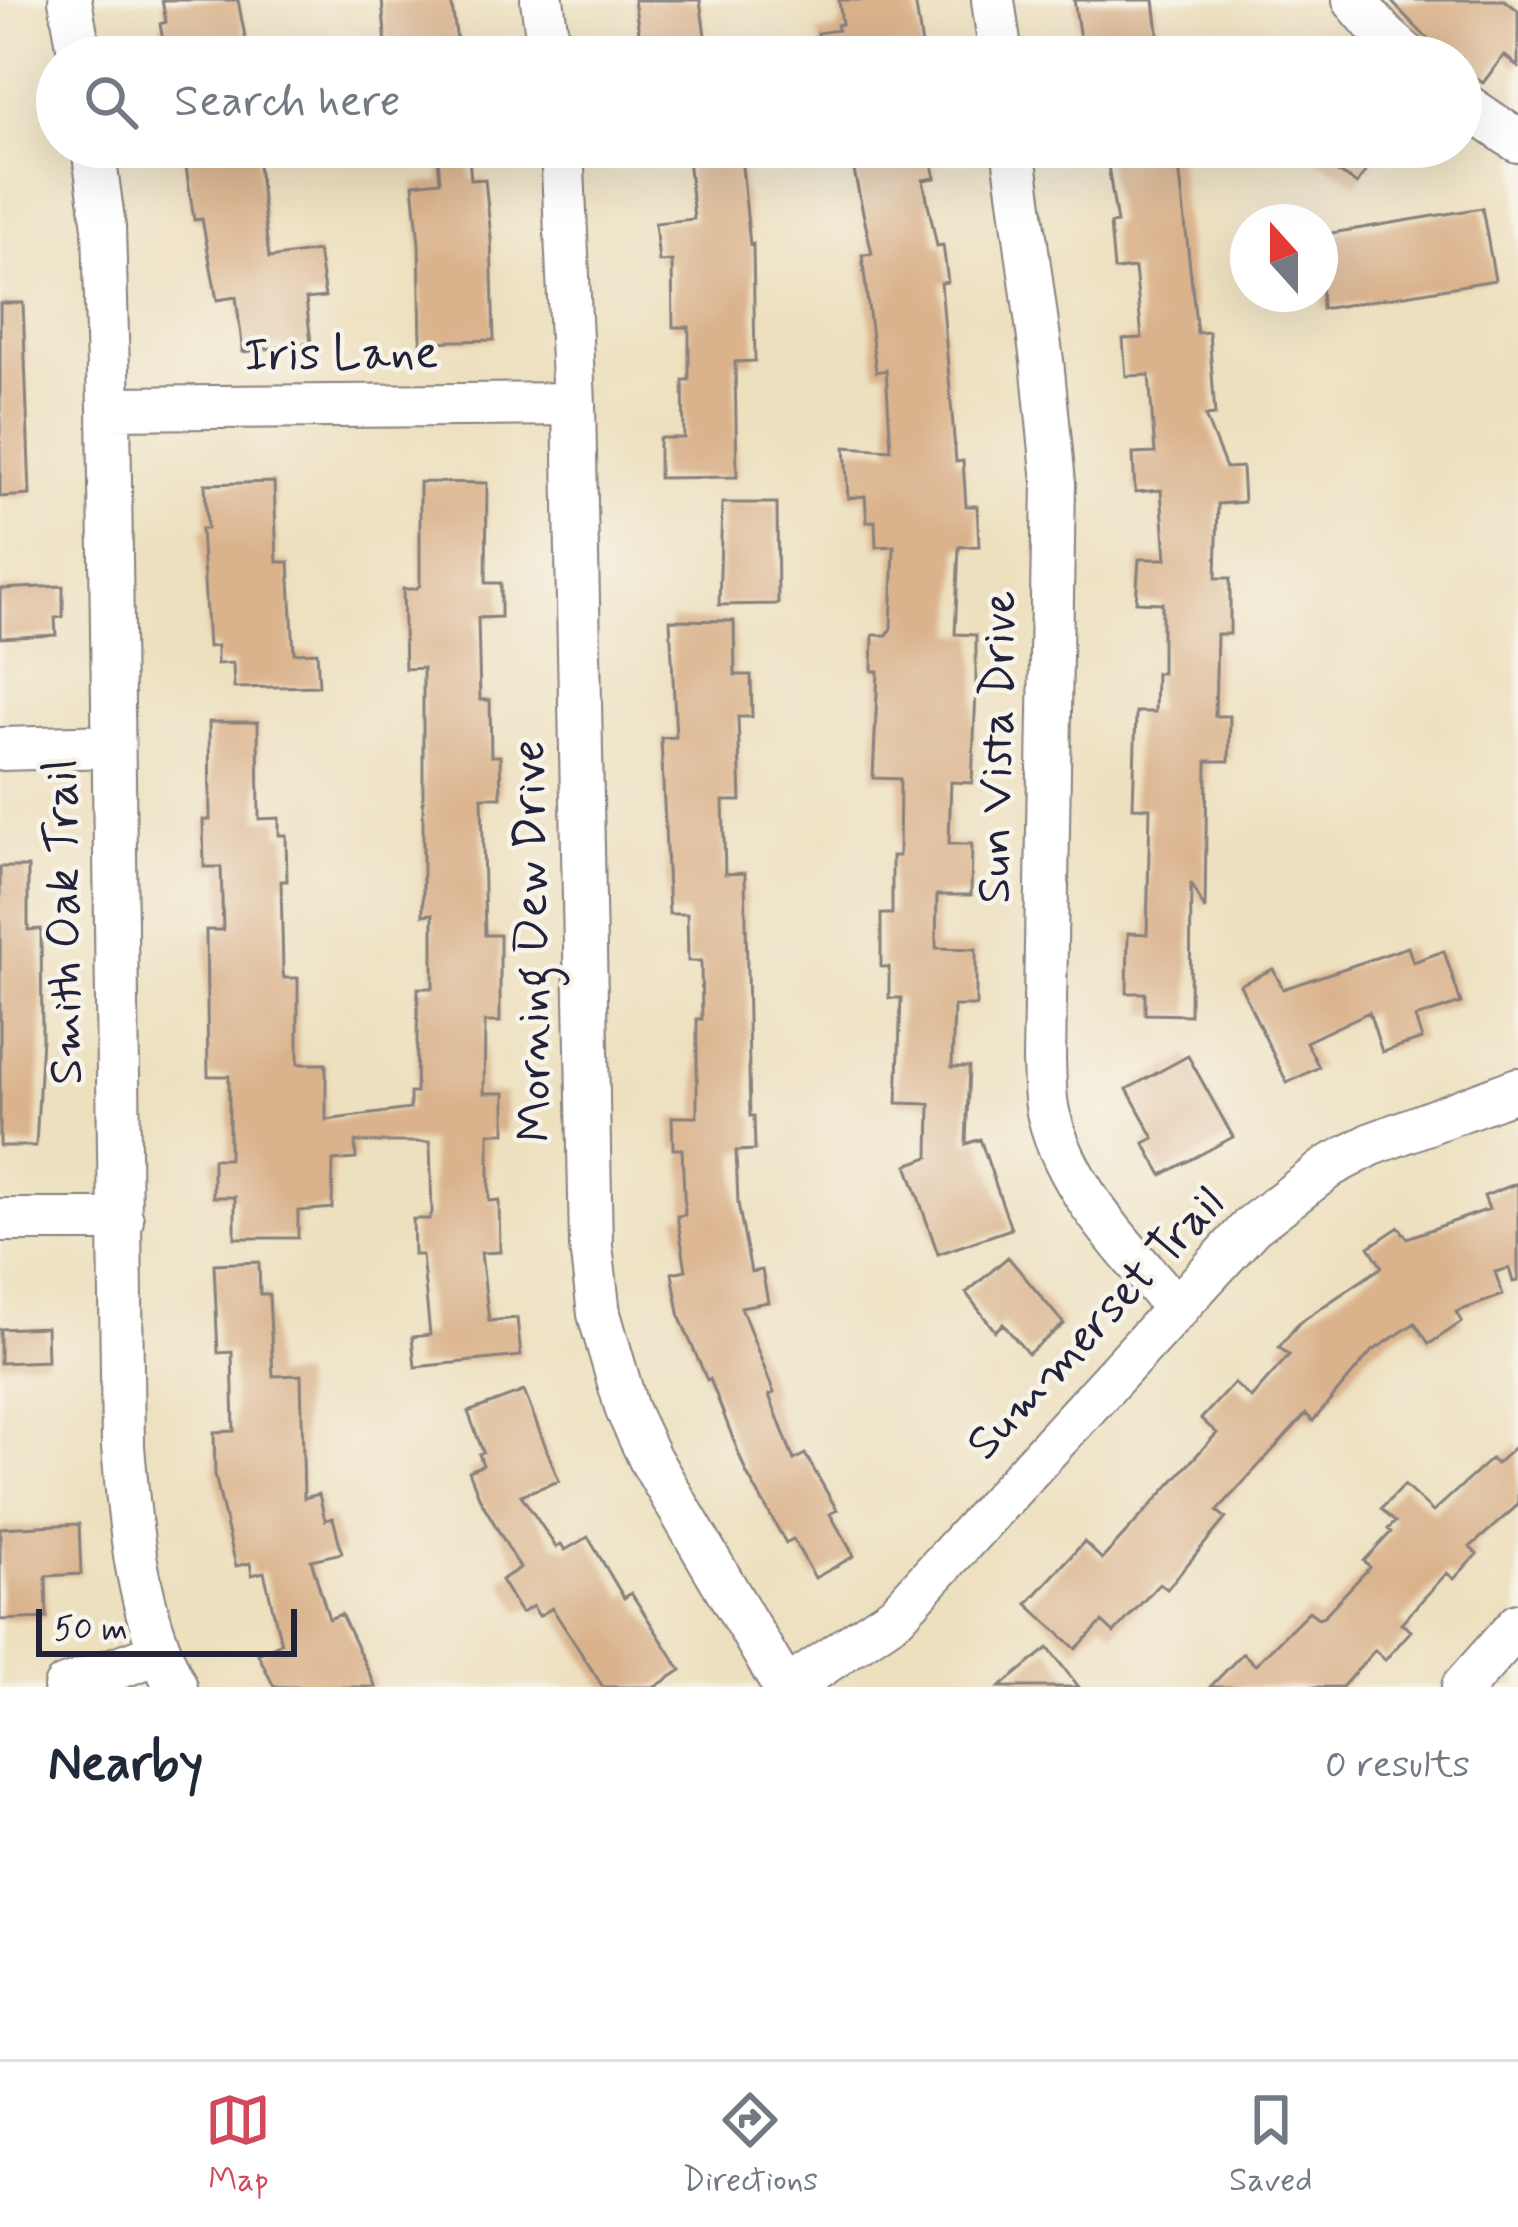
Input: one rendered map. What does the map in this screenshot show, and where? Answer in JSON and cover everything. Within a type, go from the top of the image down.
[{"type":"street","points":[[70,0],[76,36]]},
{"type":"street","points":[[542,0],[547,36]]},
{"type":"street","points":[[993,0],[998,36]]},
{"type":"street","points":[[1354,0],[1385,36]]},
{"type":"street","points":[[1482,116],[1518,141]]},
{"type":"street","name":"Smith Oak Trail","points":[[96,168],[104,227],[109,408],[126,1490],[132,1556],[167,1670]]},
{"type":"street","name":"Morning Dew Drive","points":[[563,168],[574,404],[590,1246],[599,1314],[627,1410],[650,1459],[787,1687]]},
{"type":"street","name":"Sun Vista Drive","points":[[1016,168],[1054,482],[1044,1060],[1048,1112],[1062,1155],[1101,1218],[1178,1309]]},
{"type":"street","name":"Iris Lane","points":[[109,408],[574,404]]},
{"type":"street","points":[[0,749],[113,746]]},
{"type":"street","name":"Summerset Trail","points":[[787,1687],[896,1615],[1252,1226],[1330,1166],[1372,1144],[1518,1089]]},
{"type":"street","points":[[0,1220],[122,1220]]},
{"type":"street","points":[[1463,1687],[1518,1625]]},
{"type":"street","points":[[65,1687],[167,1670]]},
{"type":"building","points":[[162,0],[238,0],[245,36],[162,36],[160,24],[166,22]]},
{"type":"building","points":[[382,0],[451,0],[456,36],[385,36]]},
{"type":"building","points":[[634,0],[700,0],[705,36],[640,36]]},
{"type":"building","points":[[839,0],[915,0],[921,36],[818,36],[842,24]]},
{"type":"building","points":[[1074,0],[1154,0],[1158,36],[1080,36]]},
{"type":"building","points":[[1390,0],[1504,0],[1518,10],[1518,67],[1504,55],[1483,83],[1482,36],[1425,36]]},
{"type":"building","points":[[186,168],[258,168],[269,258],[318,251],[325,297],[306,299],[311,343],[243,352],[236,297],[217,300],[202,219],[194,220]]},
{"type":"building","points":[[439,168],[470,168],[471,180],[485,179],[494,340],[421,342],[413,184],[440,181]]},
{"type":"building","points":[[689,168],[742,168],[753,244],[755,361],[735,362],[737,477],[659,478],[659,438],[684,438],[683,380],[689,380],[689,327],[673,327],[672,261],[659,262],[655,223],[694,219]]},
{"type":"building","points":[[853,168],[933,168],[935,178],[923,180],[937,246],[943,245],[948,282],[941,283],[956,462],[963,461],[966,506],[977,506],[979,546],[959,547],[955,634],[976,635],[976,691],[972,783],[951,782],[949,844],[972,844],[971,895],[937,895],[936,948],[976,949],[976,1006],[954,1006],[952,1067],[969,1067],[966,1144],[980,1139],[1011,1229],[938,1254],[907,1165],[929,1157],[930,1104],[897,1103],[901,998],[889,998],[889,967],[881,967],[881,914],[892,914],[892,856],[899,856],[900,779],[873,778],[878,671],[872,671],[873,635],[887,635],[891,628],[894,546],[876,547],[875,521],[867,522],[865,496],[848,498],[845,447],[891,450],[886,370],[876,372],[862,255],[872,254]]},
{"type":"building","points":[[1108,168],[1179,168],[1197,333],[1209,332],[1215,415],[1205,416],[1226,468],[1242,467],[1244,502],[1218,504],[1216,578],[1230,578],[1230,634],[1217,634],[1215,716],[1230,716],[1229,761],[1207,761],[1205,910],[1191,883],[1190,1015],[1145,1014],[1145,993],[1127,993],[1128,933],[1147,934],[1150,808],[1133,807],[1136,712],[1155,712],[1156,673],[1162,673],[1162,603],[1136,602],[1139,559],[1166,559],[1161,490],[1135,492],[1133,454],[1155,453],[1149,375],[1126,376],[1123,339],[1142,338],[1135,268],[1114,270],[1110,224],[1117,223]]},
{"type":"building","points":[[1331,168],[1368,168],[1357,184]]},
{"type":"building","points":[[1482,208],[1495,280],[1338,306],[1338,232]]},
{"type":"building","points":[[0,303],[23,303],[30,495],[0,497]]},
{"type":"building","points":[[274,482],[277,562],[289,562],[294,653],[317,652],[319,686],[234,688],[233,663],[217,664],[217,646],[208,647],[201,529],[207,529],[205,484]]},
{"type":"building","points":[[420,482],[487,483],[486,583],[501,583],[501,617],[478,618],[480,700],[490,700],[491,756],[500,756],[501,797],[482,797],[485,935],[500,935],[500,1022],[485,1022],[484,1093],[505,1093],[505,1133],[489,1133],[489,1201],[499,1200],[500,1252],[481,1253],[489,1321],[517,1318],[521,1356],[415,1367],[412,1337],[430,1335],[422,1255],[414,1255],[413,1219],[429,1219],[432,1213],[430,1142],[355,1142],[356,1159],[333,1161],[332,1208],[298,1211],[298,1238],[235,1238],[235,1197],[213,1197],[213,1159],[229,1159],[229,1076],[208,1076],[206,930],[223,930],[221,867],[204,867],[203,820],[210,820],[209,722],[258,722],[259,819],[279,818],[279,835],[286,835],[287,881],[281,881],[283,972],[284,978],[298,978],[298,1064],[326,1064],[326,1120],[410,1109],[410,1093],[416,1093],[418,988],[433,988],[433,914],[423,915],[423,668],[405,669],[403,589],[420,585]]},
{"type":"building","points":[[722,503],[777,503],[778,604],[719,605]]},
{"type":"building","points":[[63,586],[63,617],[55,618],[56,635],[0,638],[0,589]]},
{"type":"building","points":[[670,620],[734,621],[735,675],[751,675],[752,717],[738,717],[741,801],[723,801],[725,874],[745,873],[750,1116],[754,1116],[755,1150],[736,1151],[738,1203],[751,1272],[762,1270],[768,1302],[741,1307],[794,1460],[805,1454],[837,1510],[830,1514],[854,1556],[815,1578],[793,1539],[786,1543],[746,1472],[680,1318],[672,1273],[686,1270],[677,1216],[685,1215],[682,1149],[673,1149],[672,1117],[697,1117],[697,1019],[702,1019],[701,961],[688,961],[687,914],[669,914],[661,738],[676,737]]},
{"type":"building","points":[[0,867],[28,867],[28,930],[41,929],[36,1146],[0,1146]]},
{"type":"building","points":[[1408,947],[1413,962],[1444,951],[1461,1003],[1415,1018],[1422,1039],[1382,1052],[1369,1012],[1306,1042],[1319,1067],[1287,1083],[1240,985],[1273,969],[1283,989]]},
{"type":"building","points":[[1188,1056],[1233,1137],[1162,1175],[1144,1143],[1154,1138],[1127,1089]]},
{"type":"building","points":[[1518,1183],[1518,1281],[1513,1282],[1509,1268],[1495,1272],[1503,1295],[1456,1312],[1462,1322],[1429,1344],[1415,1323],[1371,1352],[1313,1421],[1306,1414],[1217,1511],[1226,1518],[1167,1589],[1160,1583],[1114,1633],[1102,1622],[1076,1649],[1027,1604],[1084,1542],[1102,1559],[1217,1433],[1201,1419],[1234,1383],[1251,1398],[1289,1355],[1279,1347],[1300,1322],[1382,1267],[1369,1247],[1399,1227],[1407,1238],[1489,1209],[1484,1196]]},
{"type":"building","points":[[1008,1257],[1064,1324],[1028,1354],[1003,1324],[995,1331],[966,1293]]},
{"type":"building","points":[[259,1262],[260,1294],[269,1294],[273,1376],[301,1375],[304,1498],[319,1494],[325,1520],[333,1518],[342,1553],[311,1560],[329,1619],[341,1614],[376,1687],[274,1687],[258,1654],[281,1643],[264,1572],[252,1575],[250,1563],[236,1566],[215,1475],[214,1432],[234,1431],[232,1352],[218,1353],[214,1264]]},
{"type":"building","points":[[46,1327],[47,1361],[0,1363],[0,1329]]},
{"type":"building","points":[[524,1391],[559,1481],[521,1495],[556,1547],[561,1544],[565,1550],[588,1537],[624,1598],[631,1593],[681,1670],[655,1687],[603,1687],[552,1608],[539,1616],[533,1606],[521,1613],[501,1580],[520,1568],[469,1471],[483,1465],[479,1454],[483,1452],[468,1412]]},
{"type":"building","points":[[1518,1444],[1518,1505],[1470,1547],[1477,1554],[1454,1579],[1447,1573],[1401,1623],[1411,1631],[1385,1660],[1375,1650],[1342,1687],[1210,1687],[1243,1653],[1255,1665],[1309,1611],[1318,1618],[1324,1616],[1370,1567],[1364,1561],[1395,1522],[1381,1509],[1404,1485],[1433,1512],[1491,1459],[1496,1464]]},
{"type":"building","points":[[79,1524],[81,1574],[46,1576],[47,1618],[0,1620],[0,1528]]},
{"type":"building","points":[[1048,1648],[1079,1687],[1000,1687]]}]
